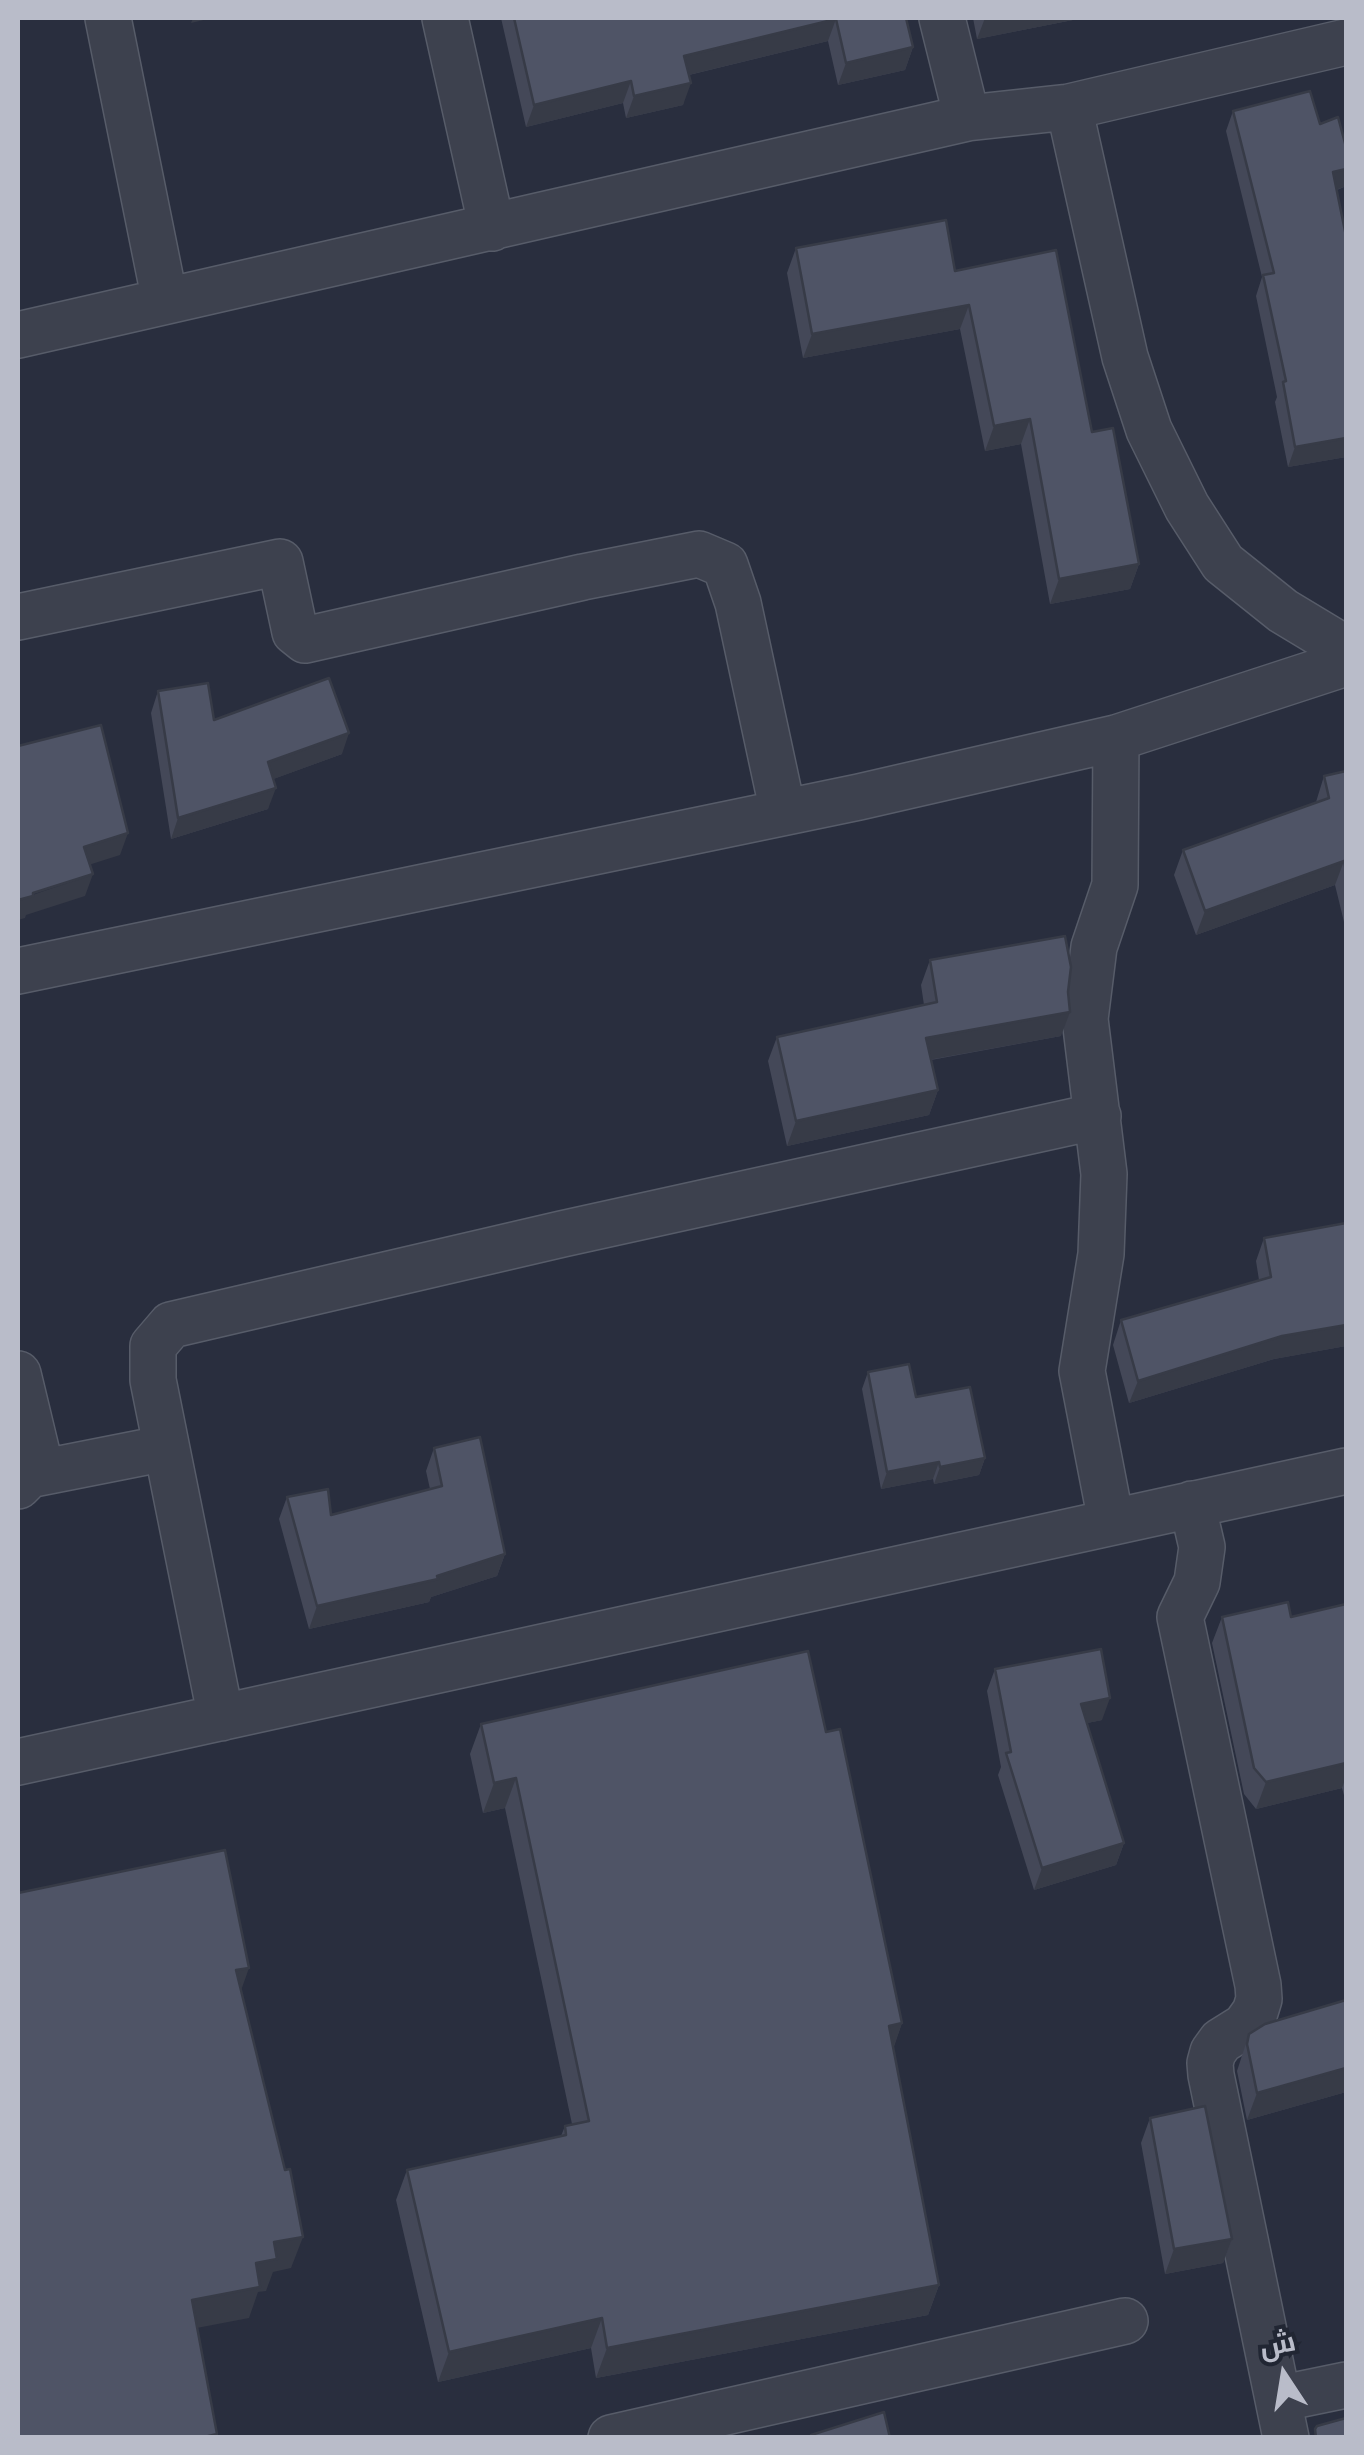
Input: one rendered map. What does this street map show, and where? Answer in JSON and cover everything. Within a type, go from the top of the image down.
[{"type":"street","points":[[108,18],[165,301]]},
{"type":"street","points":[[446,18],[492,228]]},
{"type":"street","points":[[942,18],[967,118]]},
{"type":"street","points":[[18,334],[967,118],[1068,107],[1346,42]]},
{"type":"street","points":[[1068,107],[1125,357],[1148,430],[1187,507],[1224,563],[1283,612],[1346,649]]},
{"type":"street","points":[[18,617],[280,562],[295,632],[305,640],[699,554],[726,565],[738,602],[783,812]]},
{"type":"street","points":[[18,971],[783,812],[1116,738],[1346,663]]},
{"type":"street","points":[[1111,1521],[1082,1371],[1101,1254],[1104,1174],[1085,1018],[1094,946],[1115,885],[1116,738]]},
{"type":"street","points":[[221,1718],[153,1380],[153,1346],[171,1325],[1098,1116]]},
{"type":"street","points":[[18,1374],[36,1453],[35,1464],[23,1481]]},
{"type":"street","points":[[23,1481],[166,1448]]},
{"type":"street","points":[[18,1762],[1346,1471]]},
{"type":"street","points":[[1192,1504],[1202,1547],[1197,1582],[1180,1617],[1259,1999],[1245,2026],[1221,2042],[1214,2052],[1211,2075],[1282,2418],[1346,2385]]},
{"type":"street","points":[[611,2438],[1125,2320]]},
{"type":"building","points":[[514,18],[906,18],[913,47],[846,63],[836,19],[684,56],[691,83],[634,96],[631,81],[534,105]]},
{"type":"building","points":[[1310,91],[1320,124],[1338,117],[1346,147],[1346,169],[1333,172],[1346,236],[1346,438],[1295,447],[1283,382],[1286,381],[1263,275],[1274,273],[1233,111]]},
{"type":"building","points":[[946,220],[955,271],[1056,250],[1092,432],[1113,428],[1139,564],[1059,579],[1030,419],[994,426],[969,305],[812,334],[796,248]]},
{"type":"building","points":[[329,678],[349,733],[268,762],[276,788],[178,818],[158,691],[208,683],[214,720]]},
{"type":"building","points":[[101,725],[128,833],[84,847],[93,874],[18,900],[18,746]]},
{"type":"building","points":[[1346,771],[1346,871],[1344,861],[1205,911],[1183,850],[1329,798],[1324,776]]},
{"type":"building","points":[[1065,936],[1071,967],[1070,1012],[926,1038],[938,1090],[796,1121],[777,1037],[937,1002],[930,960]]},
{"type":"building","points":[[1346,1223],[1346,1325],[1282,1336],[1138,1381],[1121,1320],[1271,1277],[1264,1238]]},
{"type":"building","points":[[909,1364],[916,1397],[970,1387],[985,1458],[887,1472],[868,1372]]},
{"type":"building","points":[[480,1437],[505,1554],[437,1576],[438,1579],[317,1606],[287,1497],[328,1489],[331,1515],[442,1486],[434,1448]]},
{"type":"building","points":[[1288,1602],[1291,1617],[1346,1604],[1346,1763],[1266,1782],[1254,1768],[1222,1617]]},
{"type":"building","points":[[1101,1649],[1110,1698],[1081,1704],[1124,1843],[1042,1868],[1006,1753],[1011,1752],[995,1669]]},
{"type":"building","points":[[808,1651],[826,1732],[840,1729],[902,2023],[889,2026],[939,2285],[607,2348],[602,2318],[449,2352],[407,2170],[566,2135],[565,2126],[589,2121],[516,1778],[494,1783],[481,1724]]},
{"type":"building","points":[[225,1850],[249,1968],[236,1970],[285,2170],[290,2169],[303,2237],[274,2242],[277,2259],[256,2263],[260,2287],[192,2300],[217,2434],[200,2438],[18,2438],[18,1893]]},
{"type":"building","points":[[1346,2000],[1346,2068],[1257,2093],[1247,2044],[1249,2034],[1265,2024]]},
{"type":"building","points":[[1205,2106],[1232,2239],[1174,2249],[1150,2118]]},
{"type":"building","points":[[884,2412],[890,2438],[811,2438],[811,2435]]},
{"type":"building","points":[[1346,2418],[1346,2438],[1316,2438],[1317,2426]]}]
